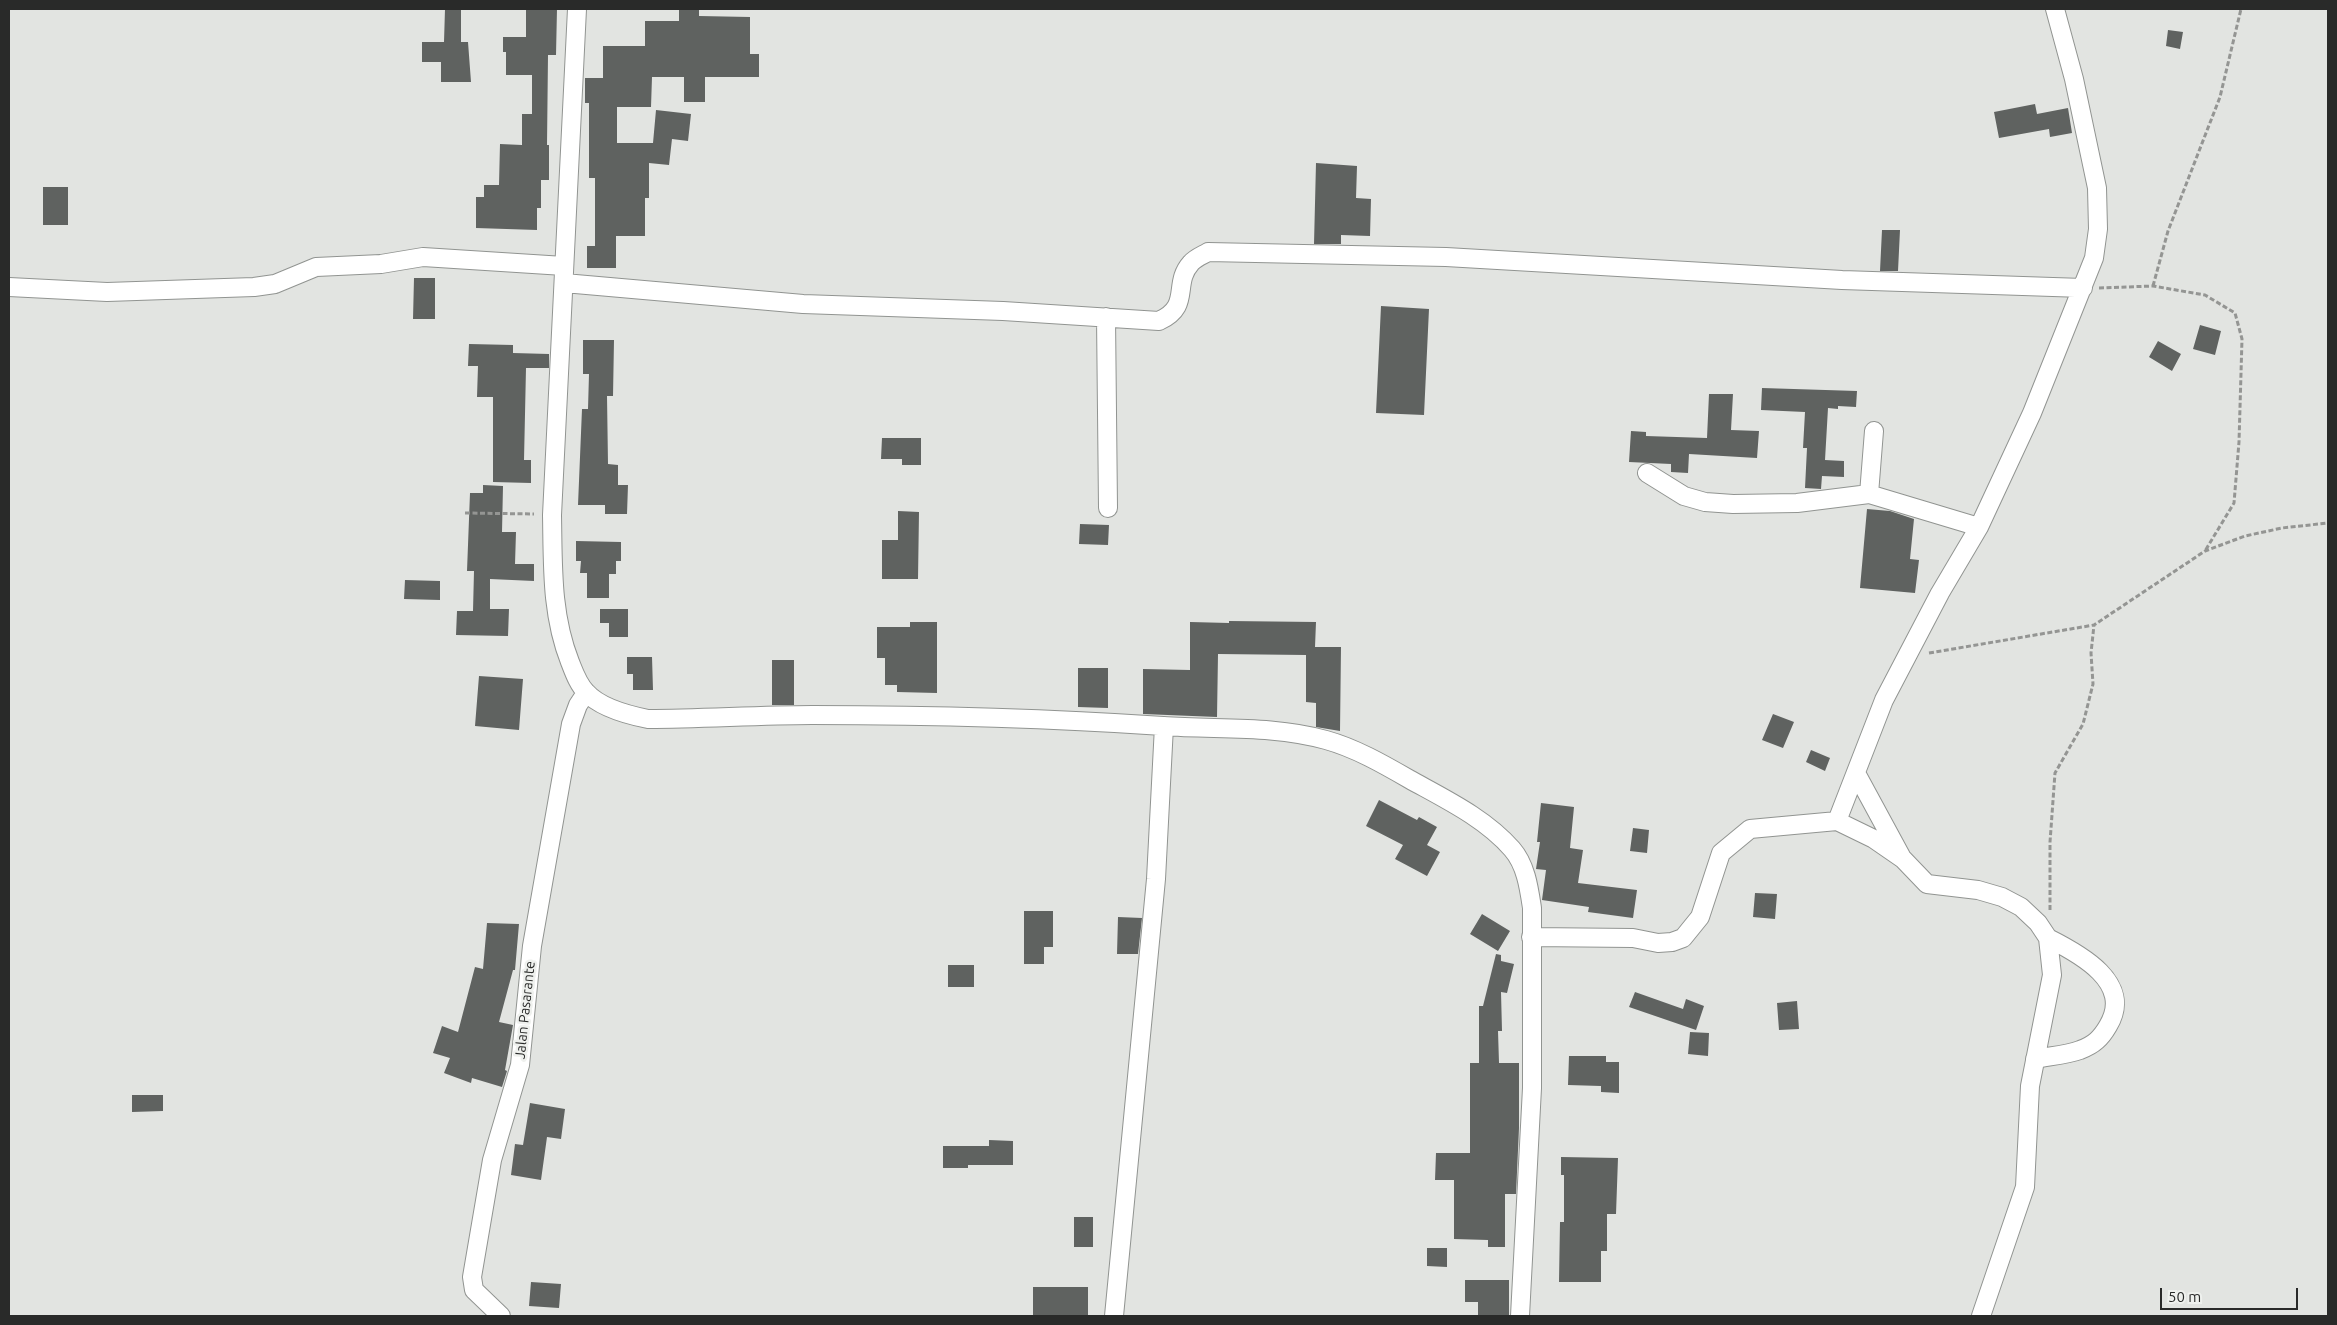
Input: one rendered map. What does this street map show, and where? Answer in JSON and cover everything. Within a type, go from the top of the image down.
[{"type":"street","points":[[577,9],[552,515],[555,608],[562,642],[576,677],[586,693],[619,714],[648,719],[810,715],[883,716],[1039,719],[1164,726],[1277,729],[1327,740],[1381,763],[1441,796],[1485,824],[1513,850],[1522,865],[1528,883],[1532,908],[1532,1088],[1520,1316]]},
{"type":"street","points":[[1837,821],[1884,700],[1940,593],[1979,527],[2032,413],[2094,258],[2098,229],[2097,188],[2074,79],[2055,9]]},
{"type":"street","points":[[564,283],[803,304],[1159,321],[1172,316],[1182,296],[1182,278],[1192,262],[1208,252],[1446,257],[1842,280],[2083,288]]},
{"type":"street","points":[[9,287],[107,292],[254,288],[275,284],[316,266],[381,264],[423,257],[564,266]]},
{"type":"street","points":[[1106,318],[1108,508]]},
{"type":"street","points":[[1869,494],[1874,430]]},
{"type":"street","points":[[1646,473],[1684,496],[1705,502],[1733,504],[1797,503],[1846,499],[1869,494],[1979,527]]},
{"type":"street","name":"Jalan Pasarante","points":[[501,1316],[474,1290],[472,1277],[492,1160],[520,1065],[532,946],[571,724],[578,705],[586,693]]},
{"type":"street","points":[[1114,1316],[1156,878],[1164,726]]},
{"type":"street","points":[[1856,773],[1902,859]]},
{"type":"street","points":[[1531,937],[1633,938],[1658,943],[1672,942],[1683,938],[1700,917],[1721,853],[1750,829],[1837,821],[1874,839],[1902,859],[1927,884],[1978,890],[2002,897],[2021,907],[2038,923],[2048,938],[2052,975],[2030,1086],[2025,1187],[1981,1316]]},
{"type":"street","points":[[2035,1059],[2080,1050],[2100,1040],[2111,1022],[2116,1005],[2113,992],[2101,972],[2072,950],[2048,938]]},
{"type":"path","points":[[2153,286],[2168,231],[2220,97],[2241,9]]},
{"type":"path","points":[[2083,288],[2153,286],[2205,295],[2235,313],[2242,339],[2239,442],[2234,503],[2205,552]]},
{"type":"path","points":[[465,513],[552,515]]},
{"type":"path","points":[[1908,656],[2094,625],[2205,552],[2245,536],[2282,528],[2328,523]]},
{"type":"path","points":[[2038,923],[2050,913],[2050,842],[2055,773],[2084,724],[2093,684],[2091,653],[2094,625]]},
{"type":"building","points":[[445,9],[461,9],[461,42],[468,42],[471,82],[441,82],[441,62],[422,62],[422,42],[444,42]]},
{"type":"building","points":[[526,9],[557,9],[556,55],[548,55],[547,145],[549,145],[549,180],[541,180],[541,208],[537,208],[537,230],[476,228],[476,197],[484,197],[484,185],[499,185],[500,144],[522,145],[522,114],[532,114],[532,75],[506,75],[506,52],[503,52],[503,37],[526,37]]},
{"type":"building","points":[[679,9],[699,9],[699,16],[750,17],[750,54],[759,54],[759,77],[705,77],[705,102],[684,102],[684,77],[652,77],[651,107],[617,107],[617,143],[653,143],[656,110],[691,114],[688,141],[672,139],[669,165],[649,163],[649,198],[645,198],[645,236],[616,236],[616,268],[587,268],[587,246],[595,246],[595,178],[589,178],[589,103],[585,103],[585,78],[603,78],[603,46],[645,46],[645,21],[679,21]]},
{"type":"building","points":[[2168,30],[2183,32],[2180,49],[2166,46]]},
{"type":"building","points":[[2035,104],[2037,114],[2068,108],[2072,133],[2050,137],[2049,129],[1999,138],[1994,112]]},
{"type":"building","points":[[1316,163],[1357,166],[1356,198],[1371,199],[1370,236],[1341,235],[1341,244],[1314,244]]},
{"type":"building","points":[[43,187],[68,187],[68,225],[43,225]]},
{"type":"building","points":[[1882,230],[1900,230],[1898,271],[1880,271]]},
{"type":"building","points":[[414,278],[435,278],[435,319],[413,319]]},
{"type":"building","points":[[1381,306],[1429,309],[1424,415],[1376,413]]},
{"type":"building","points":[[2200,325],[2221,331],[2215,355],[2193,349]]},
{"type":"building","points":[[583,340],[614,340],[613,396],[607,396],[608,464],[618,465],[618,485],[628,485],[627,514],[605,514],[605,505],[578,505],[582,409],[588,409],[589,374],[583,374]]},
{"type":"building","points":[[2158,341],[2181,354],[2172,371],[2149,357]]},
{"type":"building","points":[[469,344],[513,345],[513,353],[549,354],[549,368],[526,368],[524,460],[531,460],[531,483],[493,482],[493,397],[477,397],[478,366],[468,366]]},
{"type":"building","points":[[1762,388],[1857,391],[1856,407],[1838,406],[1838,409],[1828,408],[1825,460],[1844,461],[1844,477],[1822,476],[1821,489],[1805,488],[1807,448],[1803,448],[1805,412],[1761,410]]},
{"type":"building","points":[[1709,394],[1733,394],[1731,430],[1759,431],[1757,458],[1689,454],[1688,473],[1671,472],[1671,464],[1629,462],[1631,431],[1646,432],[1646,436],[1707,438]]},
{"type":"building","points":[[882,438],[921,438],[921,465],[902,465],[902,459],[881,459]]},
{"type":"building","points":[[483,485],[503,486],[502,532],[516,532],[515,564],[534,564],[534,581],[490,579],[490,609],[509,609],[508,636],[456,635],[457,611],[473,611],[474,571],[467,571],[470,493],[483,493]]},
{"type":"building","points":[[1867,509],[1890,511],[1914,519],[1910,559],[1919,560],[1915,593],[1860,588]]},
{"type":"building","points":[[898,511],[919,512],[918,579],[882,579],[882,540],[898,540]]},
{"type":"building","points":[[1080,524],[1109,525],[1108,545],[1079,544]]},
{"type":"building","points":[[576,541],[621,542],[621,561],[616,561],[616,574],[609,574],[609,598],[587,598],[587,573],[580,573],[581,561],[576,561]]},
{"type":"building","points":[[405,580],[440,581],[440,600],[404,599]]},
{"type":"building","points":[[600,609],[628,609],[628,637],[609,637],[609,623],[600,623]]},
{"type":"building","points":[[1229,621],[1316,622],[1315,647],[1341,647],[1340,731],[1316,727],[1316,703],[1306,702],[1306,655],[1218,654],[1217,717],[1143,714],[1143,669],[1190,670],[1190,622],[1229,623]]},
{"type":"building","points":[[910,622],[937,622],[937,693],[897,692],[897,685],[885,685],[885,658],[877,658],[877,627],[910,627]]},
{"type":"building","points":[[627,657],[652,657],[653,690],[633,690],[633,674],[627,674]]},
{"type":"building","points":[[772,660],[794,660],[794,705],[772,705]]},
{"type":"building","points":[[1078,668],[1108,668],[1108,708],[1078,707]]},
{"type":"building","points":[[479,676],[523,679],[519,730],[475,726]]},
{"type":"building","points":[[1773,714],[1794,722],[1783,748],[1762,740]]},
{"type":"building","points":[[1811,750],[1830,758],[1825,771],[1806,762]]},
{"type":"building","points":[[1379,800],[1417,820],[1419,817],[1437,827],[1427,845],[1440,852],[1427,876],[1395,859],[1403,845],[1366,826]]},
{"type":"building","points":[[1541,803],[1574,807],[1570,848],[1583,850],[1578,883],[1637,890],[1633,918],[1588,912],[1589,907],[1542,900],[1546,870],[1536,869],[1540,842],[1537,842]]},
{"type":"building","points":[[1633,828],[1649,830],[1647,853],[1630,851]]},
{"type":"building","points":[[1755,893],[1777,894],[1775,919],[1753,917]]},
{"type":"building","points":[[1024,911],[1053,911],[1053,947],[1044,947],[1044,964],[1024,964]]},
{"type":"building","points":[[1482,914],[1510,931],[1498,951],[1470,934]]},
{"type":"building","points":[[1118,917],[1142,918],[1138,954],[1117,954]]},
{"type":"building","points":[[487,923],[519,924],[515,970],[513,970],[499,1022],[513,1025],[505,1070],[507,1071],[502,1087],[472,1078],[471,1083],[444,1073],[450,1058],[433,1053],[442,1026],[458,1032],[475,967],[483,969]]},
{"type":"building","points":[[1496,954],[1501,955],[1501,961],[1514,964],[1507,993],[1501,992],[1502,1031],[1498,1031],[1499,1063],[1519,1063],[1516,1194],[1505,1194],[1505,1247],[1488,1247],[1488,1240],[1454,1239],[1454,1180],[1435,1180],[1436,1153],[1470,1153],[1470,1063],[1479,1063],[1479,1006],[1483,1006]]},
{"type":"building","points":[[948,965],[974,965],[974,987],[948,987]]},
{"type":"building","points":[[1635,992],[1683,1009],[1686,999],[1704,1006],[1696,1030],[1629,1007]]},
{"type":"building","points":[[1797,1001],[1799,1029],[1779,1030],[1777,1003]]},
{"type":"building","points":[[1690,1032],[1709,1033],[1708,1056],[1688,1054]]},
{"type":"building","points":[[1569,1056],[1606,1056],[1606,1062],[1619,1062],[1619,1093],[1601,1092],[1601,1086],[1568,1085]]},
{"type":"building","points":[[132,1095],[163,1095],[163,1111],[132,1112]]},
{"type":"building","points":[[530,1103],[565,1109],[561,1139],[547,1137],[541,1180],[511,1175],[515,1144],[523,1145]]},
{"type":"building","points":[[989,1140],[1013,1141],[1013,1165],[968,1165],[968,1168],[943,1168],[943,1146],[989,1146]]},
{"type":"building","points":[[1561,1157],[1618,1158],[1616,1214],[1607,1214],[1607,1251],[1601,1251],[1601,1282],[1559,1282],[1560,1222],[1564,1222],[1564,1175],[1561,1175]]},
{"type":"building","points":[[1074,1217],[1093,1217],[1093,1247],[1074,1247]]},
{"type":"building","points":[[1427,1248],[1447,1248],[1447,1267],[1427,1266]]},
{"type":"building","points":[[1465,1280],[1509,1280],[1509,1316],[1478,1316],[1478,1302],[1465,1302]]},
{"type":"building","points":[[531,1282],[561,1284],[559,1308],[529,1306]]},
{"type":"building","points":[[1033,1287],[1088,1287],[1088,1316],[1033,1316]]}]
